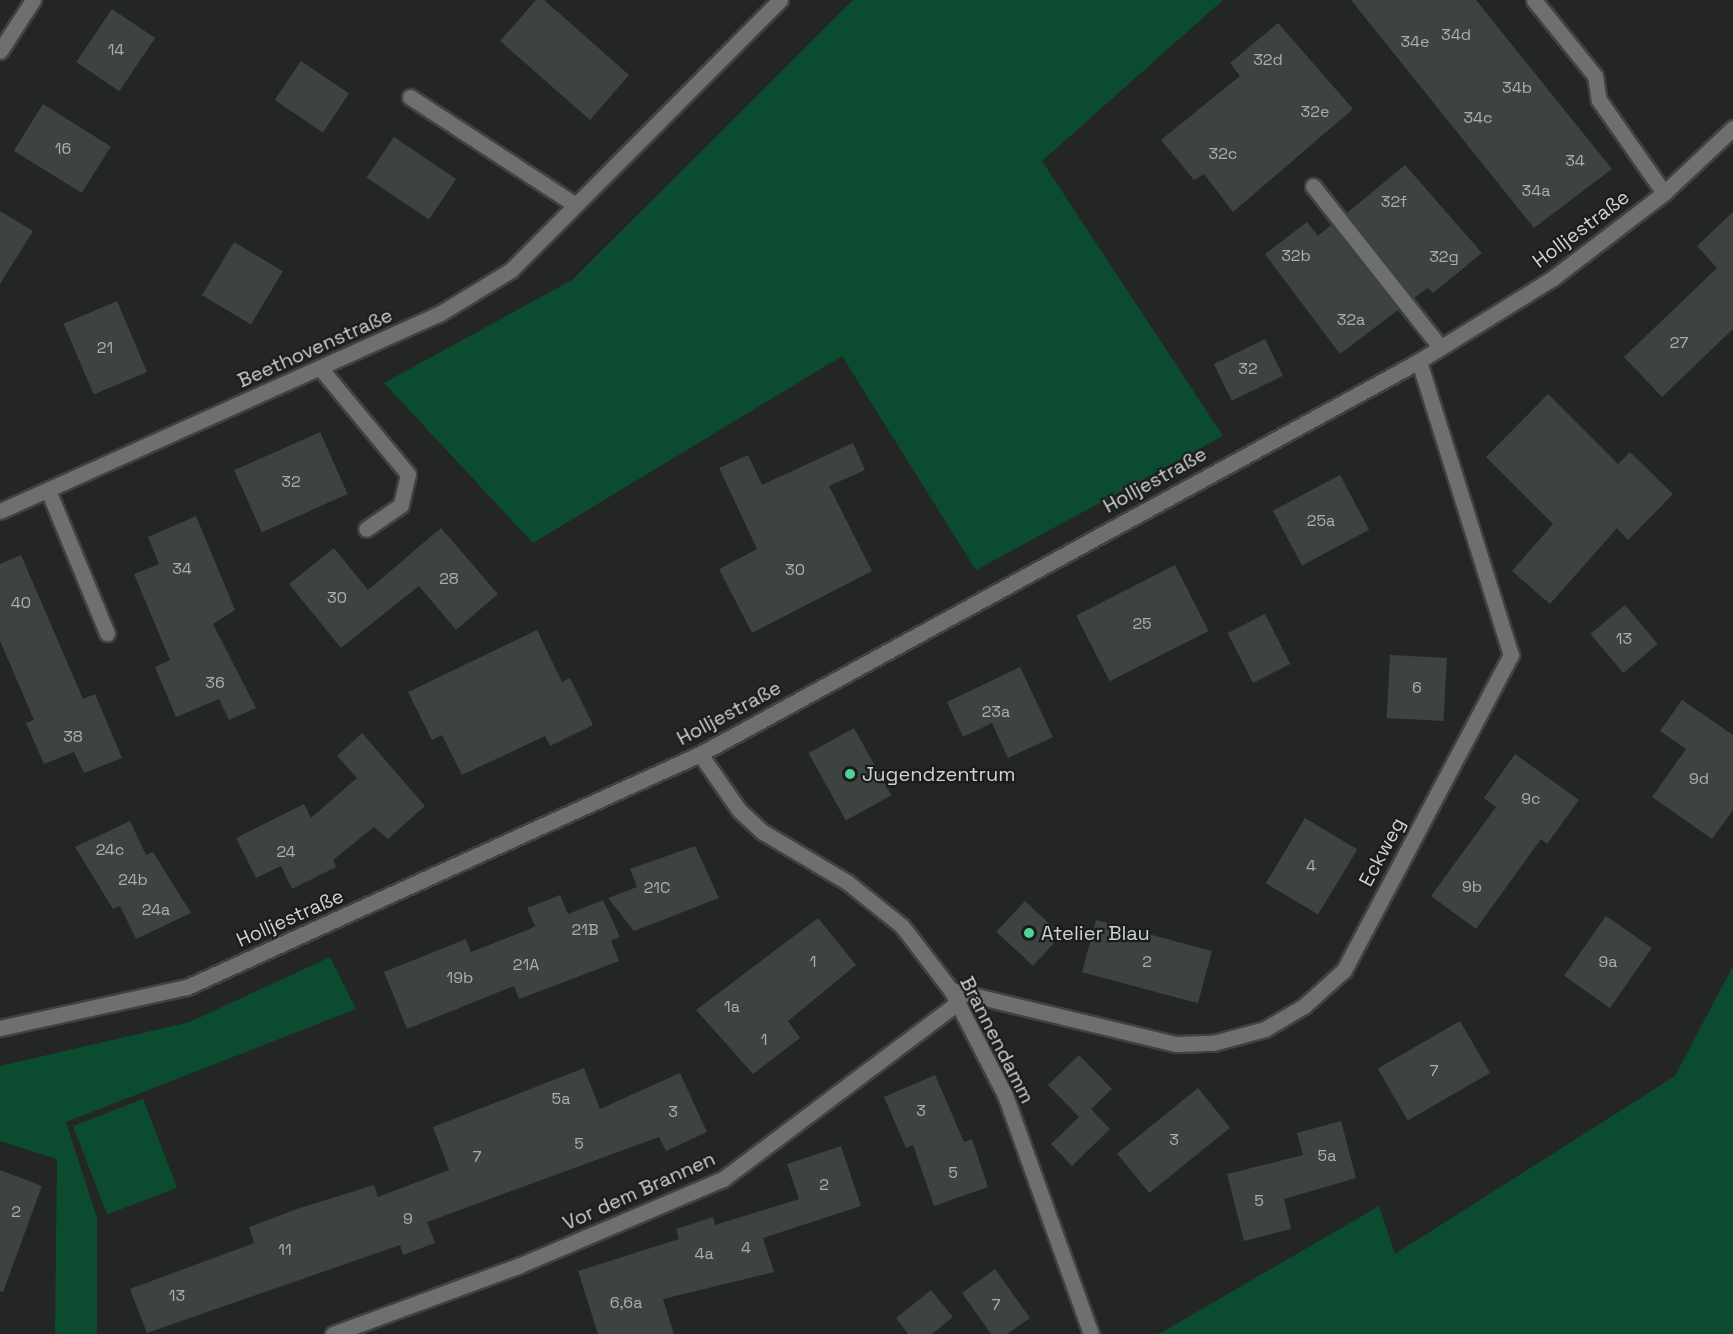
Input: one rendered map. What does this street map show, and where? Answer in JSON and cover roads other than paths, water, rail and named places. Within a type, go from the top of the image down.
[{"type":"street","points":[[0,51],[33,0]]},
{"type":"street","name":"Beethovenstraße","points":[[0,511],[321,369],[439,314],[511,270],[574,204],[780,0]]},
{"type":"street","points":[[1534,0],[1595,76],[1599,100],[1664,193]]},
{"type":"street","points":[[410,97],[574,204]]},
{"type":"street","name":"Holljestraße","points":[[0,1028],[187,987],[700,754],[1419,361],[1553,278],[1664,193],[1733,128]]},
{"type":"street","points":[[1312,186],[1440,347]]},
{"type":"street","name":"Eckweg","points":[[954,997],[1176,1044],[1213,1043],[1265,1029],[1304,1006],[1344,970],[1511,655],[1419,361]]},
{"type":"street","points":[[321,369],[408,474],[401,505],[366,529]]},
{"type":"street","points":[[48,490],[107,633]]},
{"type":"street","name":"Brannendamm","points":[[700,754],[732,800],[763,832],[848,882],[902,926],[954,997],[1005,1095],[1092,1334]]},
{"type":"street","name":"Vor dem Brannen","points":[[333,1334],[519,1266],[723,1179],[954,997]]},
{"type":"place","name":"Jugendzentrum","points":[[850,774]]},
{"type":"place","name":"Atelier Blau","points":[[1029,933]]}]
